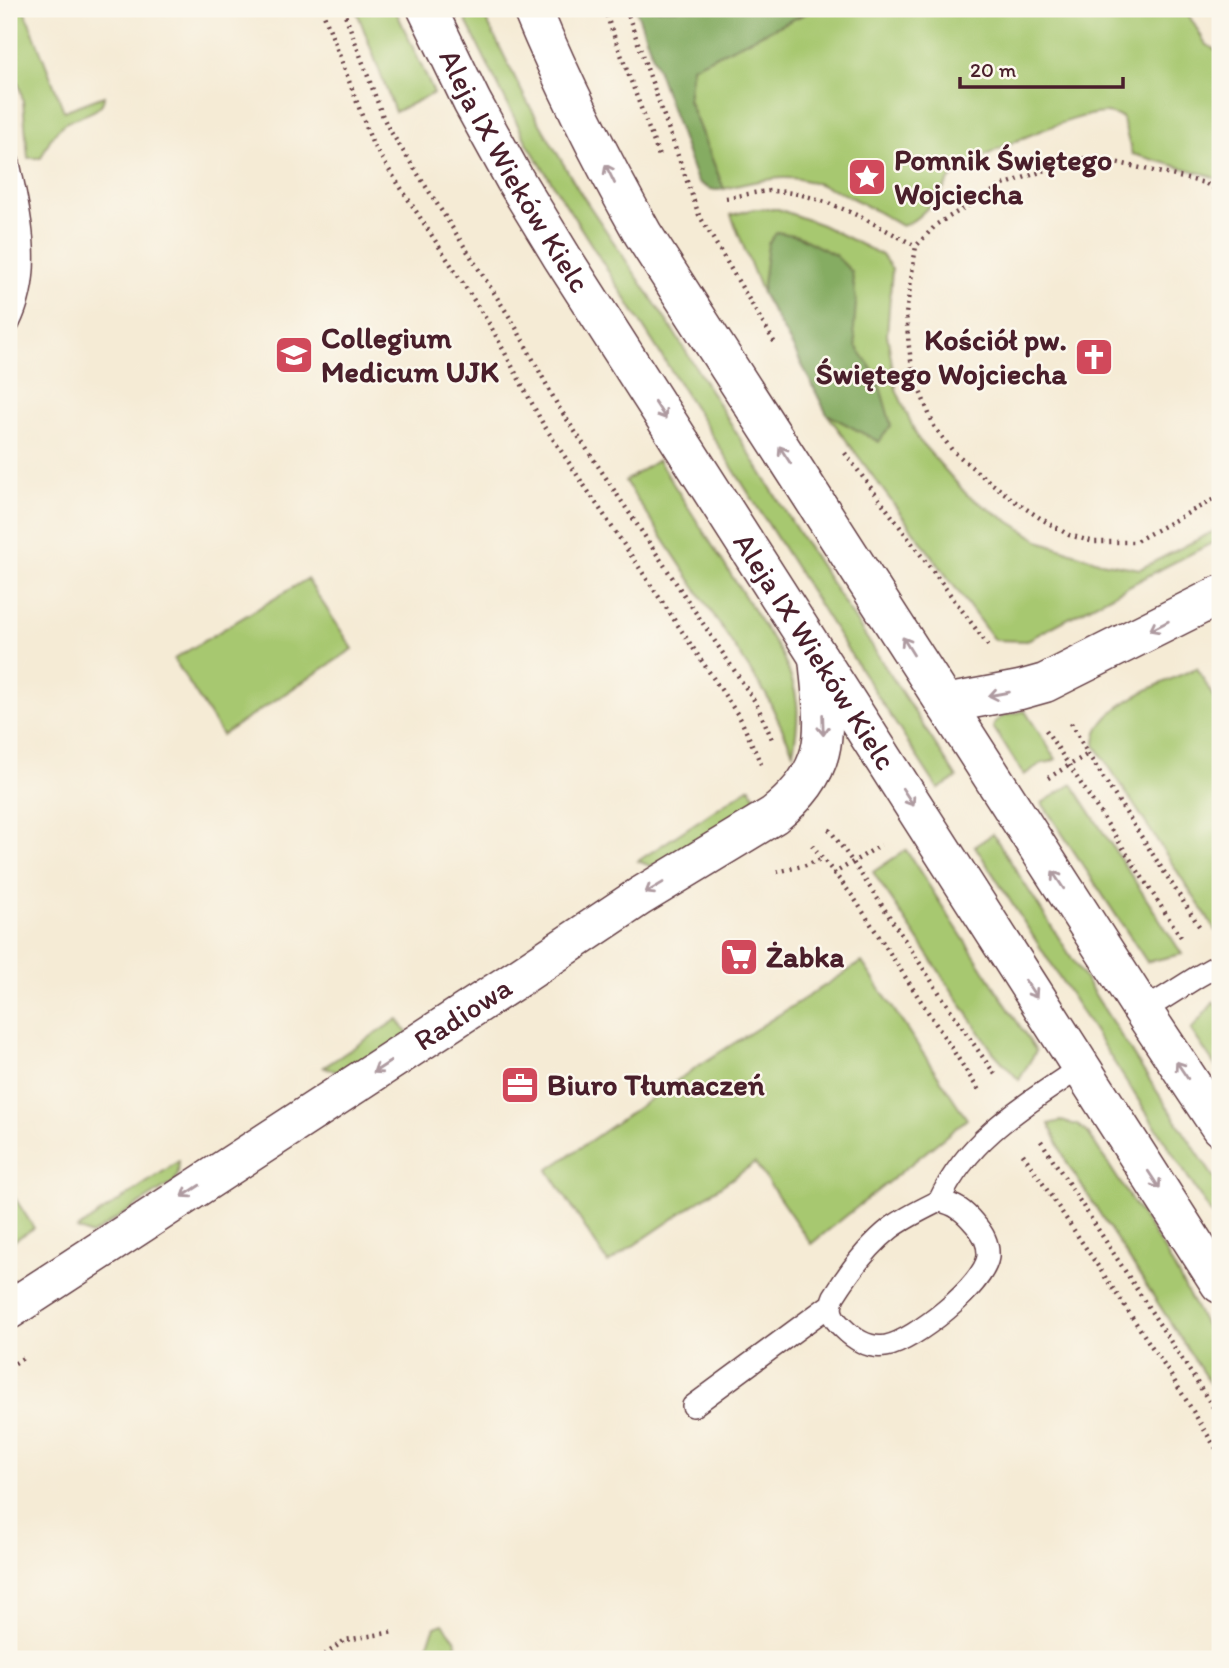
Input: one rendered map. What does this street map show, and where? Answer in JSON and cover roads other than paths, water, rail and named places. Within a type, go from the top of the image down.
[{"type":"main road","name":"Aleja IX Wieków Kielc","points":[[427,9],[472,102],[535,213],[615,342],[1220,1284]]},
{"type":"main road","points":[[532,9],[617,188],[643,234],[1143,1012],[1220,1127]]},
{"type":"main road","points":[[945,704],[1045,684],[1220,595]]},
{"type":"main road","name":"Radiowa","points":[[9,1310],[639,897],[780,811],[802,789],[821,750],[823,713],[818,657]]},
{"type":"lane","points":[[9,163],[24,252],[23,278],[9,323]]},
{"type":"lane","points":[[1143,1012],[1220,964]]},
{"type":"lane","points":[[939,1201],[964,1159],[991,1131],[1081,1067]]},
{"type":"lane","points":[[693,1406],[830,1305],[838,1289],[873,1244],[898,1223],[939,1201],[951,1203],[962,1210],[983,1233],[988,1245],[988,1258],[976,1282],[965,1294],[910,1335],[885,1346],[864,1344],[839,1325],[830,1305]]},
{"type":"place","name":"Pomnik Świętego Wojciecha","points":[[867,177]]},
{"type":"place","name":"Collegium Medicum UJK","points":[[294,355]]},
{"type":"place","name":"Kościół pw. Świętego Wojciecha","points":[[1094,357]]},
{"type":"place","name":"Żabka","points":[[739,957]]},
{"type":"place","name":"Biuro Tłumaczeń","points":[[520,1085]]}]
